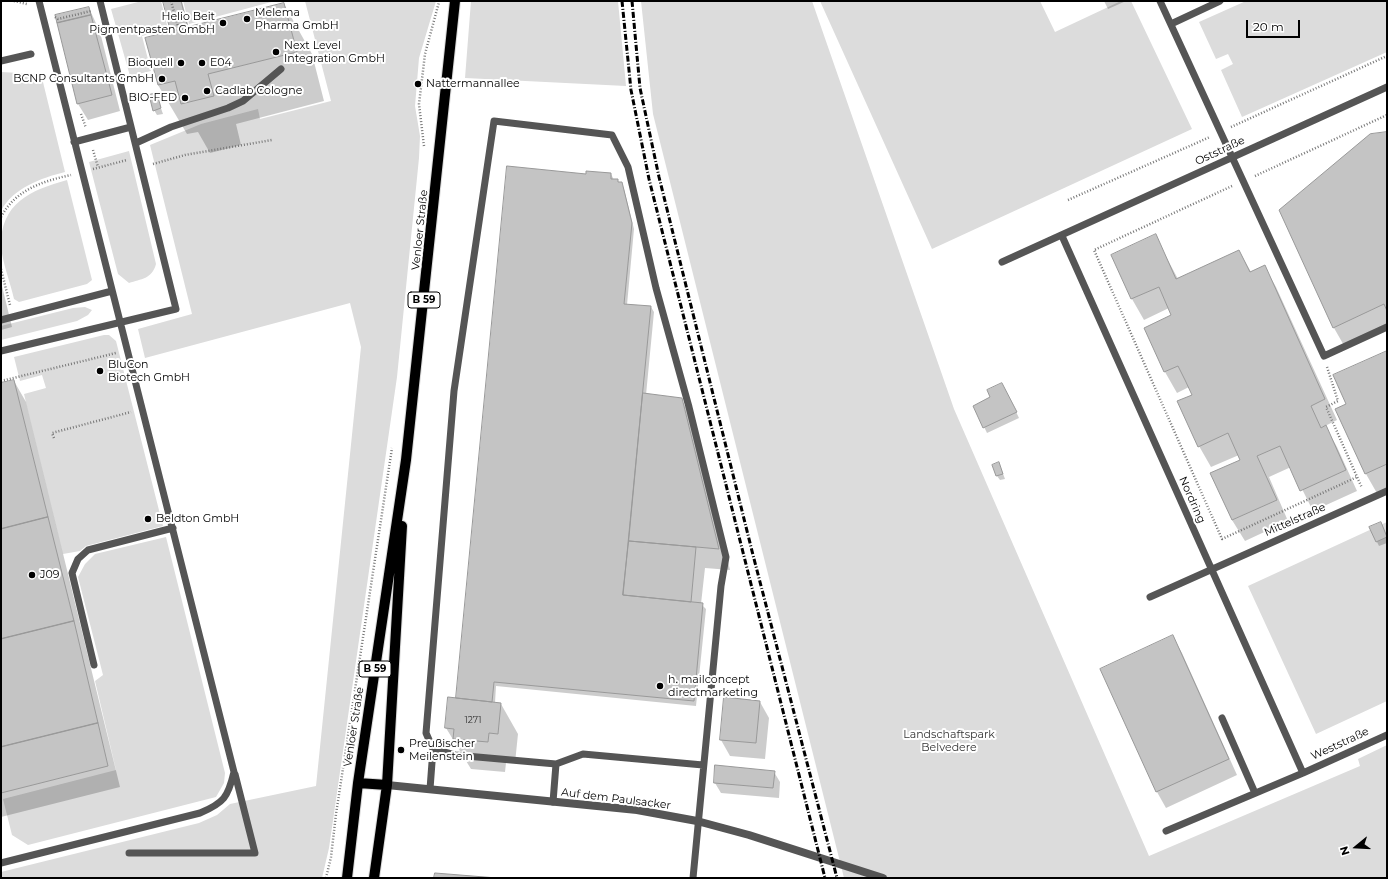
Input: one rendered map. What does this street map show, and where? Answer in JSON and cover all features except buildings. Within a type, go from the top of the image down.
[{"type":"main road","name":"Venloer Straße","points":[[347,878],[358,783],[406,460],[454,3]]},
{"type":"main road","name":"Venloer Straße","points":[[374,878],[387,785],[406,460]]},
{"type":"main road","points":[[358,783],[387,785]]},
{"type":"street","name":"Auf dem Paulsacker","points":[[387,785],[637,810],[697,821],[749,835],[883,878]]},
{"type":"lane","points":[[38,1],[121,321],[255,853],[129,853]]},
{"type":"lane","points":[[1160,1],[1221,132],[1242,182],[1324,356],[1387,327]]},
{"type":"lane","points":[[1170,24],[1220,1]]},
{"type":"lane","points":[[1,351],[176,309],[101,4]]},
{"type":"lane","points":[[1,61],[32,54]]},
{"type":"lane","points":[[136,143],[171,127],[228,108],[243,101],[280,69]]},
{"type":"lane","name":"Oststraße","points":[[1002,262],[1387,87]]},
{"type":"lane","points":[[430,789],[433,749],[426,733],[454,391],[494,121],[612,135],[628,167],[656,288],[689,407],[726,557],[721,586],[697,821],[693,878]]},
{"type":"lane","points":[[74,142],[131,127]]},
{"type":"lane","name":"Nordring","points":[[1062,236],[1303,773]]},
{"type":"lane","points":[[1,320],[112,291]]},
{"type":"lane","name":"Mittelstraße","points":[[1150,597],[1387,491]]},
{"type":"lane","points":[[94,665],[72,573],[78,559],[88,550],[173,528]]},
{"type":"lane","points":[[1222,718],[1255,793]]},
{"type":"lane","name":"Weststraße","points":[[1166,831],[1303,773],[1387,735]]},
{"type":"lane","points":[[433,749],[455,755],[556,764],[583,754],[703,764]]},
{"type":"lane","points":[[554,802],[556,764]]},
{"type":"lane","points":[[1,863],[200,813],[217,806],[229,791],[234,772]]},
{"type":"path","points":[[14,1],[23,2],[58,19],[101,4]]},
{"type":"path","points":[[172,1],[179,30]]},
{"type":"path","points":[[424,149],[419,104],[425,54],[436,19],[439,1]]},
{"type":"path","points":[[1068,200],[1387,56]]},
{"type":"path","points":[[1357,477],[1222,539],[1094,250],[1387,115]]},
{"type":"path","points":[[142,168],[185,155],[272,140]]},
{"type":"path","points":[[1,217],[10,203],[34,186],[45,181],[139,157]]},
{"type":"path","points":[[1,269],[13,316]]},
{"type":"path","points":[[1,382],[128,350]]},
{"type":"path","points":[[1324,356],[1338,401],[1326,407],[1368,500]]},
{"type":"path","points":[[54,438],[52,433],[143,408]]},
{"type":"path","points":[[326,878],[331,857],[336,814],[392,442]]},
{"type":"green space","points":[[142,1],[161,1],[168,29],[142,36],[151,71],[130,76],[111,9]]},
{"type":"green space","points":[[183,1],[275,1],[189,24]]},
{"type":"green space","points":[[305,1],[436,1],[419,58],[415,106],[420,136],[419,158],[397,377],[329,848],[322,878],[1,878],[1,872],[199,823],[217,815],[230,804],[316,786],[361,347],[350,303],[145,358],[138,329],[192,314],[150,145],[201,124],[258,109],[260,119],[331,101]]},
{"type":"green space","points":[[471,1],[618,1],[626,86],[465,78]]},
{"type":"green space","name":"Landschaftspark Belvedere","points":[[641,1],[812,1],[954,409],[1149,856],[1360,766],[1358,759],[1387,745],[1387,878],[844,878],[653,114]]},
{"type":"green space","points":[[820,1],[1040,1],[1055,32],[1121,1],[1131,1],[1192,129],[932,249]]},
{"type":"green space","points":[[1246,1],[1387,1],[1387,52],[1242,117],[1221,70],[1233,64],[1228,54],[1216,59],[1199,22]]},
{"type":"green space","points":[[1,72],[37,74],[42,78],[65,172],[47,177],[28,185],[13,196],[1,211]]},
{"type":"green space","points":[[129,151],[156,264],[149,276],[129,283],[118,274],[89,162]]},
{"type":"green space","points":[[67,180],[92,280],[87,284],[19,302],[14,299],[1,247],[2,232],[6,219],[12,209],[30,194],[41,188]]},
{"type":"green space","points":[[85,307],[92,310],[88,315],[77,321],[1,340],[1,326],[73,308]]},
{"type":"green space","points":[[109,335],[116,341],[163,526],[86,546],[80,551],[63,554],[24,394],[46,388],[42,375],[20,381],[14,357]]},
{"type":"green space","points":[[1387,522],[1387,701],[1316,734],[1248,586]]},
{"type":"green space","points":[[166,537],[225,773],[224,783],[216,797],[28,845],[12,835],[3,799],[116,770],[95,681],[103,675],[78,577],[85,564],[95,554]]},
{"type":"railway","points":[[622,1],[631,90],[649,179],[825,878]]},
{"type":"railway","points":[[632,1],[640,88],[659,177],[753,555],[837,878]]},
{"type":"place","name":"Melema Pharma GmbH","points":[[247,19]]},
{"type":"place","name":"Helio Beit Pigmentpasten GmbH","points":[[223,23]]},
{"type":"place","name":"Next Level Integration GmbH","points":[[276,52]]},
{"type":"place","name":"Bioquell","points":[[181,63]]},
{"type":"place","name":"E04","points":[[202,63]]},
{"type":"place","name":"BCNP Consultants GmbH","points":[[162,79]]},
{"type":"place","name":"Nattermannallee","points":[[418,84]]},
{"type":"place","name":"Cadlab Cologne","points":[[207,91]]},
{"type":"place","name":"BIO-FED","points":[[185,98]]},
{"type":"place","name":"BluCon Biotech GmbH","points":[[100,371]]},
{"type":"place","name":"Beldton GmbH","points":[[148,519]]},
{"type":"place","name":"J09","points":[[32,575]]},
{"type":"place","name":"h. mailconcept directmarketing","points":[[660,686]]},
{"type":"place","name":"Preußischer Meilenstein","points":[[401,750]]}]
